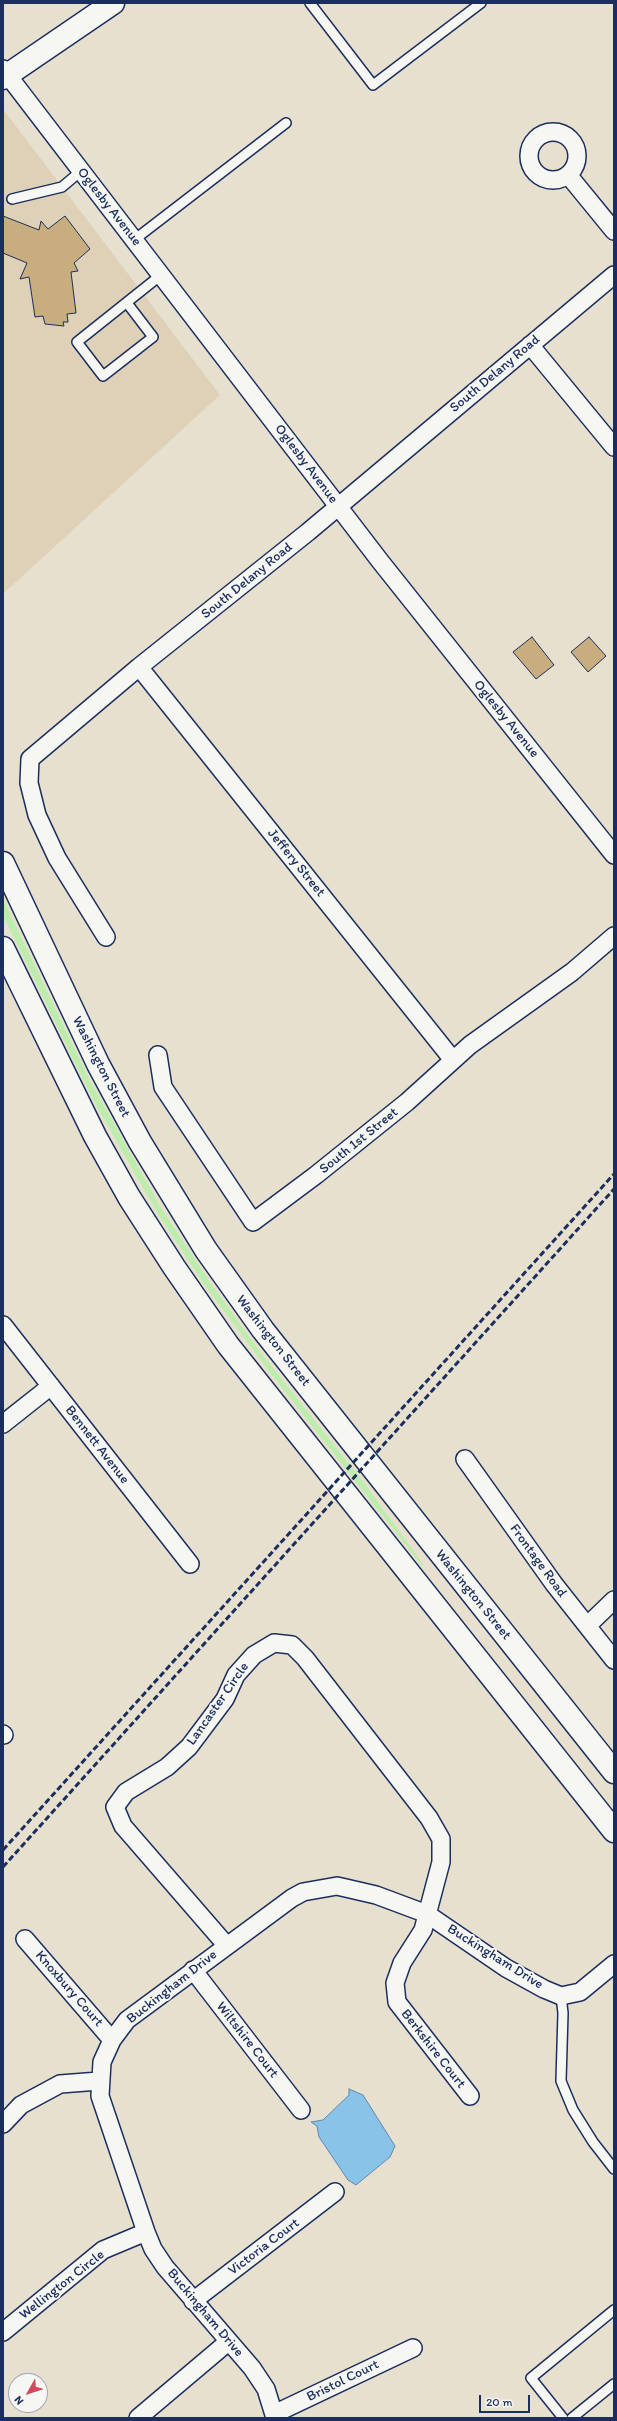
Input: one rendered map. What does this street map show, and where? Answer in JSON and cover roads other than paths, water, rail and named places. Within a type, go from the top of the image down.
[{"type":"main road","points":[[4,78],[113,3]]},
{"type":"main road","name":"Washington Street","points":[[3,864],[105,1077],[140,1142],[214,1261],[268,1336],[614,1772]]},
{"type":"main road","points":[[3,948],[95,1136],[129,1197],[174,1267],[228,1344],[614,1831]]},
{"type":"street","name":"Oglesby Avenue","points":[[4,78],[81,171],[338,505],[614,855]]},
{"type":"street","points":[[569,176],[614,230]]},
{"type":"street","name":"South Delany Road","points":[[106,937],[57,858],[36,815],[29,783],[30,759],[139,667],[308,532],[338,505],[614,275]]},
{"type":"street","points":[[530,345],[614,447]]},
{"type":"street","name":"Jeffery Street","points":[[139,667],[453,1060]]},
{"type":"street","name":"South 1st Street","points":[[158,1055],[163,1087],[253,1222],[401,1107],[470,1045],[572,972],[614,936]]},
{"type":"street","name":"Bennett Avenue","points":[[3,1325],[190,1564]]},
{"type":"street","points":[[3,1424],[51,1386]]},
{"type":"street","name":"Frontage Road","points":[[465,1459],[554,1584],[588,1625],[614,1660]]},
{"type":"street","points":[[588,1625],[614,1600]]},
{"type":"street","name":"Lancaster Circle","points":[[227,1946],[123,1826],[115,1807],[126,1792],[167,1766],[189,1747],[225,1699],[236,1675],[254,1655],[274,1643],[292,1645],[305,1658],[429,1818],[441,1839],[441,1862],[428,1914]]},
{"type":"street","name":"Buckingham Drive","points":[[275,2416],[262,2384],[252,2368],[193,2301],[165,2267],[153,2249],[104,2114],[99,2081],[102,2062],[112,2040],[127,2020],[292,1898],[303,1892],[337,1886],[376,1895],[428,1914],[506,1968],[544,1989],[561,1996]]},
{"type":"street","name":"Berkshire Court","points":[[428,1914],[423,1930],[400,1970],[395,1983],[397,2002],[470,2096]]},
{"type":"street","name":"Knoxbury Court","points":[[25,1939],[112,2040]]},
{"type":"street","points":[[561,1996],[580,1992],[614,1964]]},
{"type":"street","name":"Wiltshire Court","points":[[193,1970],[301,2110]]},
{"type":"street","points":[[3,2124],[21,2105],[60,2084],[99,2081]]},
{"type":"street","name":"Victoria Court","points":[[193,2301],[335,2192]]},
{"type":"street","name":"Wellington Circle","points":[[3,2332],[103,2250],[146,2232]]},
{"type":"street","points":[[138,2418],[228,2342]]},
{"type":"street","name":"Bristol Court","points":[[275,2416],[413,2348]]},
{"type":"lane","points":[[310,3],[373,85],[481,3]]},
{"type":"lane","points":[[134,240],[286,123]]},
{"type":"lane","points":[[12,199],[62,186],[81,171]]},
{"type":"lane","points":[[127,303],[153,337],[103,376],[77,342],[161,275]]},
{"type":"lane","points":[[561,1996],[563,2013],[561,2081],[573,2110],[614,2169]]},
{"type":"lane","points":[[563,2418],[531,2378],[614,2310]]},
{"type":"lane","points":[[572,2418],[614,2384]]},
{"type":"water","points":[[349,2089],[363,2095],[395,2146],[390,2157],[356,2185],[348,2180],[319,2137],[317,2126],[311,2122],[323,2120],[349,2095]]},
{"type":"railway","points":[[3,1850],[614,1174]]},
{"type":"railway","points":[[3,1867],[614,1189]]}]
